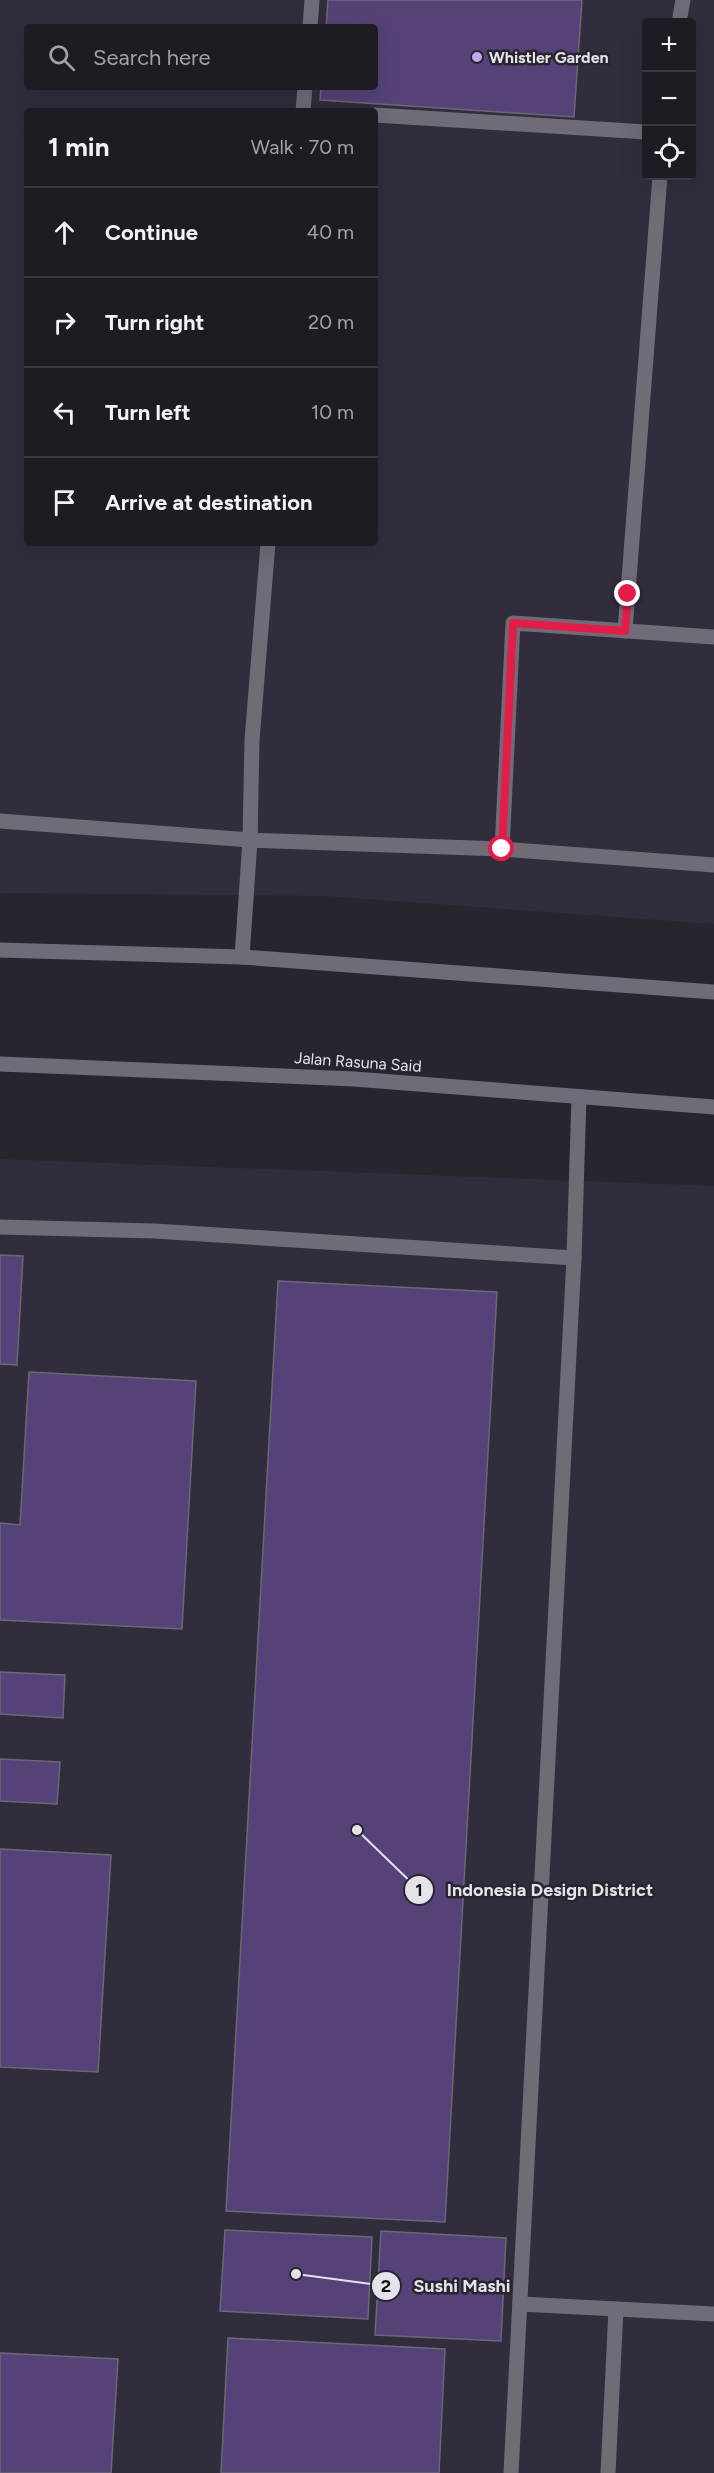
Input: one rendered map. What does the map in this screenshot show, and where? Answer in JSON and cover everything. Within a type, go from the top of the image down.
[{"type":"street","points":[[310,24],[312,0]]},
{"type":"street","points":[[680,18],[683,0]]},
{"type":"street","points":[[304,108],[305,90]]},
{"type":"street","points":[[378,115],[642,132]]},
{"type":"street","points":[[625,631],[660,180]]},
{"type":"street","points":[[242,957],[250,840],[252,740],[268,546]]},
{"type":"street","points":[[502,849],[513,623],[714,637]]},
{"type":"street","points":[[0,821],[250,840],[502,849],[714,865]]},
{"type":"street","points":[[0,950],[242,957],[714,992]]},
{"type":"street","name":"Jalan Rasuna Said","points":[[0,1064],[354,1079],[714,1107]]},
{"type":"street","points":[[511,2473],[574,1258],[579,1097]]},
{"type":"street","points":[[0,1227],[155,1231],[574,1258]]},
{"type":"street","points":[[520,2304],[714,2314]]},
{"type":"street","points":[[608,2473],[616,2309]]},
{"type":"shaded area","points":[[0,0],[714,0],[714,924],[325,896],[0,893]]},
{"type":"shaded area","points":[[0,1159],[714,1186],[714,2473],[0,2473]]},
{"type":"building","name":"Whistler Garden","points":[[328,0],[582,0],[574,117],[320,100],[321,90],[378,90],[378,24],[326,24]]},
{"type":"building","points":[[0,1255],[23,1256],[17,1365],[0,1364]]},
{"type":"building","points":[[278,1281],[497,1292],[445,2222],[226,2211]]},
{"type":"building","points":[[29,1372],[196,1381],[182,1629],[0,1620],[0,1523],[20,1525]]},
{"type":"building","points":[[0,1672],[65,1675],[63,1718],[0,1714]]},
{"type":"building","points":[[0,1759],[60,1762],[57,1804],[0,1801]]},
{"type":"building","points":[[0,1849],[111,1855],[98,2072],[0,2067]]},
{"type":"building","points":[[225,2230],[372,2237],[368,2319],[220,2311]]},
{"type":"building","points":[[381,2231],[506,2238],[501,2341],[375,2335]]},
{"type":"building","points":[[228,2338],[445,2349],[439,2473],[221,2473]]},
{"type":"building","points":[[0,2353],[118,2359],[111,2473],[0,2473]]},
{"type":"place","name":"Whistler Garden","points":[[477,57]]},
{"type":"place","name":"Indonesia Design District","points":[[357,1830]]},
{"type":"place","name":"Sushi Mashi","points":[[296,2274]]},
{"type":"route","points":[[502,849],[513,623],[625,631],[628,594]]}]
